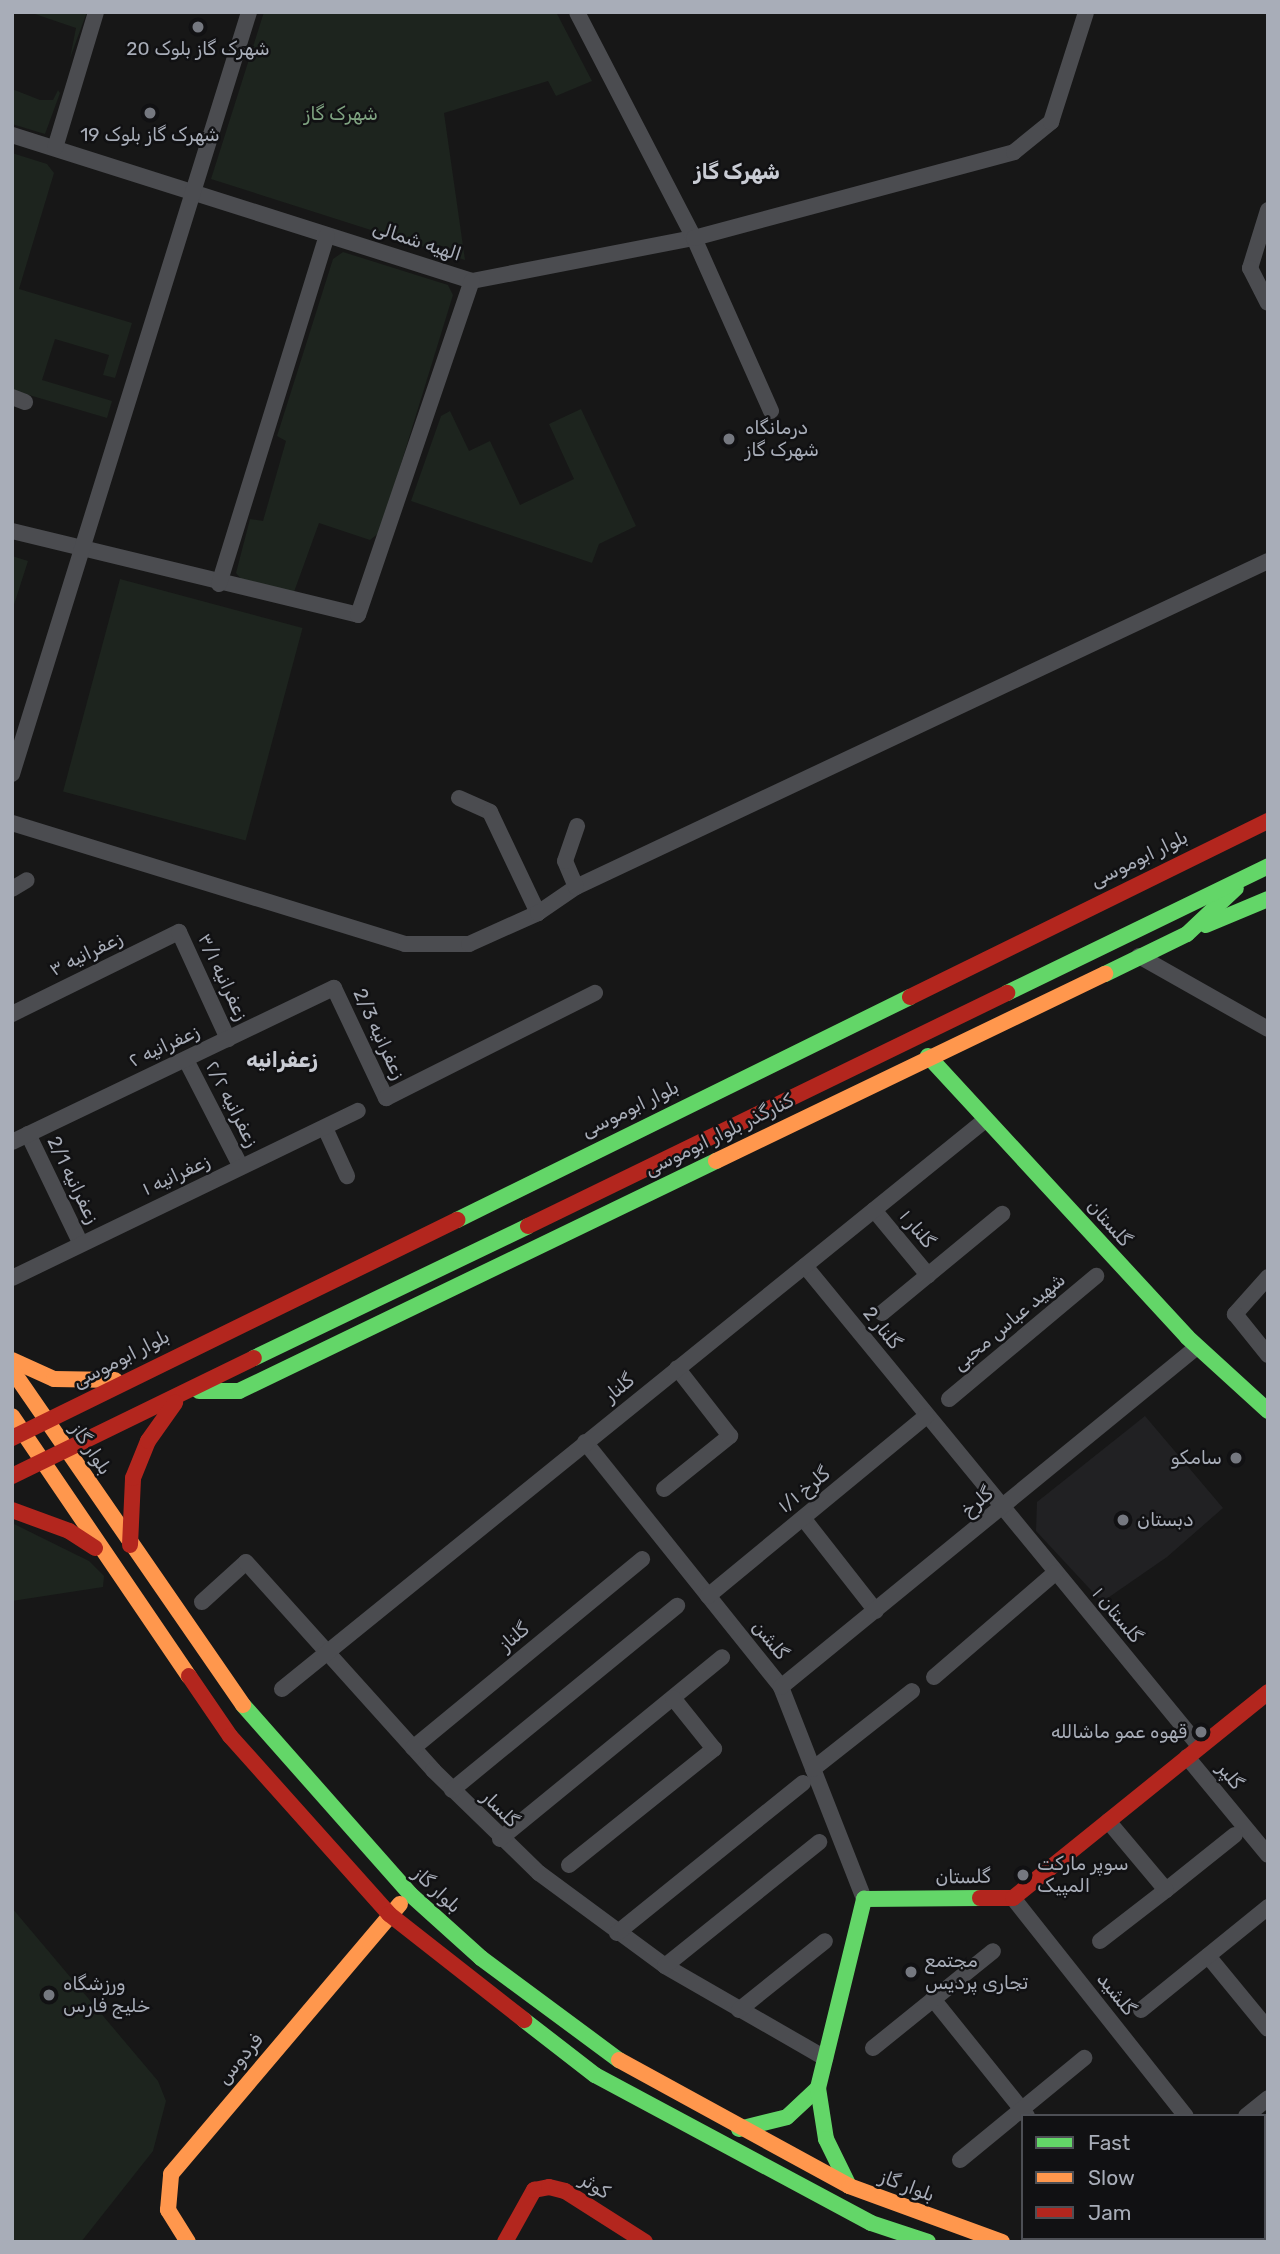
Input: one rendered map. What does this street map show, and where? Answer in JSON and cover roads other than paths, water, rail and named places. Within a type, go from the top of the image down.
[{"type":"main road","name":"بلوار ابوموسی","points":[[18,1435],[125,1379],[1268,821]]},
{"type":"main road","points":[[12,1476],[1268,866]]},
{"type":"main road","name":"کنارگذر بلوار ابوموسی","points":[[187,1393],[239,1391],[1187,933],[1245,877]]},
{"type":"main road","points":[[1187,933],[1268,899]]},
{"type":"main road","name":"گلستان","points":[[928,1056],[984,1121],[1197,1347],[1268,1411]]},
{"type":"main road","points":[[597,1192],[649,1192]]},
{"type":"main road","points":[[421,1278],[463,1282]]},
{"type":"main road","points":[[12,1360],[54,1379],[125,1379]]},
{"type":"main road","name":"بلوار گاز","points":[[12,1370],[130,1545],[270,1742],[410,1894],[594,2045],[739,2129],[849,2186],[1002,2242]]},
{"type":"main road","points":[[130,1545],[133,1478],[158,1423],[187,1393]]},
{"type":"main road","points":[[12,1416],[18,1435],[43,1462],[102,1553],[230,1736],[389,1913],[595,2075],[871,2223],[928,2242]]},
{"type":"main road","points":[[12,1510],[69,1531],[102,1553]]},
{"type":"main road","name":"گلستان","points":[[864,1899],[1013,1898],[1268,1692]]},
{"type":"main road","name":"فردوس","points":[[188,2242],[168,2210],[171,2174],[389,1913],[410,1894]]},
{"type":"main road","points":[[849,2186],[826,2139],[818,2088],[864,1899]]},
{"type":"main road","points":[[739,2129],[786,2116],[818,2088]]},
{"type":"main road","name":"کوثر","points":[[505,2242],[534,2190],[549,2187],[565,2191],[645,2242]]},
{"type":"street","points":[[55,148],[96,12]]},
{"type":"street","points":[[12,774],[191,191],[249,12]]},
{"type":"street","points":[[577,12],[694,238],[771,411]]},
{"type":"street","name":"الهیه شمالی","points":[[12,135],[472,281],[694,238],[1014,152],[1051,122],[1086,12]]},
{"type":"street","points":[[1268,210],[1250,268],[1268,303]]},
{"type":"street","points":[[219,584],[327,235]]},
{"type":"street","points":[[12,531],[219,584],[358,615],[472,281]]},
{"type":"street","points":[[12,823],[405,944],[469,944],[538,913],[576,887],[1268,561]]},
{"type":"street","points":[[458,798],[490,812],[538,913]]},
{"type":"street","points":[[576,887],[565,862],[577,827]]},
{"type":"street","points":[[12,889],[27,880]]},
{"type":"street","name":"زعفرانیه ۳","points":[[12,1014],[179,932]]},
{"type":"street","name":"زعفرانیه ۳/۱","points":[[179,932],[228,1039]]},
{"type":"street","points":[[1139,956],[1268,1029]]},
{"type":"street","name":"زعفرانیه ۲","points":[[12,1142],[334,988]]},
{"type":"street","name":"زعفرانیه 2/3","points":[[334,988],[386,1098],[595,993]]},
{"type":"street","name":"زعفرانیه ۲/۲","points":[[186,1059],[241,1167]]},
{"type":"street","name":"زعفرانیه ۱","points":[[12,1278],[358,1111]]},
{"type":"street","name":"گلنار","points":[[282,1689],[328,1648],[984,1121]]},
{"type":"street","points":[[325,1128],[347,1176]]},
{"type":"street","name":"زعفرانیه 2/1","points":[[28,1135],[81,1244]]},
{"type":"street","name":"گلنار ۱","points":[[874,1210],[928,1275]]},
{"type":"street","points":[[882,1313],[1002,1214]]},
{"type":"street","name":"گلنار 2","points":[[805,1266],[1002,1510]]},
{"type":"street","name":"شهید عباس محبی","points":[[949,1399],[1096,1276]]},
{"type":"street","points":[[1268,1278],[1235,1314],[1268,1355]]},
{"type":"street","name":"گلرخ","points":[[781,1687],[1002,1510],[1197,1347]]},
{"type":"street","points":[[664,1489],[730,1436],[677,1368]]},
{"type":"street","name":"گلرخ ۱/۱","points":[[708,1596],[926,1416]]},
{"type":"street","name":"گلشن","points":[[585,1442],[781,1687],[864,1899]]},
{"type":"street","name":"گلستان ۱","points":[[1002,1510],[1055,1573],[1194,1752]]},
{"type":"street","points":[[803,1518],[876,1611]]},
{"type":"street","name":"گلناز","points":[[413,1748],[642,1559]]},
{"type":"street","name":"گلسار","points":[[202,1602],[246,1562],[328,1648],[413,1748],[500,1839],[617,1933],[665,1966],[825,2058]]},
{"type":"street","points":[[934,1677],[1055,1573]]},
{"type":"street","points":[[452,1790],[677,1606]]},
{"type":"street","points":[[500,1839],[722,1657]]},
{"type":"street","points":[[813,1769],[912,1691]]},
{"type":"street","points":[[569,1865],[714,1749],[673,1698]]},
{"type":"street","name":"گلپر","points":[[1194,1752],[1268,1855]]},
{"type":"street","points":[[617,1933],[803,1783]]},
{"type":"street","points":[[1108,1821],[1166,1890]]},
{"type":"street","points":[[1100,1941],[1235,1835]]},
{"type":"street","points":[[665,1966],[819,1842]]},
{"type":"street","name":"گلشید","points":[[1013,1898],[1184,2114]]},
{"type":"street","points":[[1141,2010],[1268,1907]]},
{"type":"street","points":[[739,2010],[825,1941]]},
{"type":"street","points":[[873,2048],[993,1951]]},
{"type":"street","points":[[1208,1956],[1268,2029]]},
{"type":"street","points":[[933,2000],[1025,2113],[1084,2058]]},
{"type":"street","points":[[1248,2114],[1268,2098]]},
{"type":"street","points":[[960,2160],[1021,2116]]},
{"type":"place","name":"شهرک گاز بلوک 20","points":[[198,27]]},
{"type":"place","name":"شهرک گاز بلوک 19","points":[[150,113]]},
{"type":"place","name":"درمانگاه شهرک گاز","points":[[729,439]]},
{"type":"place","name":"سامکو","points":[[1236,1458]]},
{"type":"place","name":"دبستان","points":[[1123,1520]]},
{"type":"place","name":"قهوه عمو ماشالله","points":[[1201,1732]]},
{"type":"place","name":"سوپر مارکت المپیک","points":[[1023,1875]]},
{"type":"place","name":"مجتمع تجاری پردیس","points":[[911,1972]]},
{"type":"place","name":"ورزشگاه خلیج فارس","points":[[49,1995]]},
{"type":"district","name":"شهرک گاز","points":[[737,172]]},
{"type":"district","name":"زعفرانیه","points":[[282,1060]]}]
